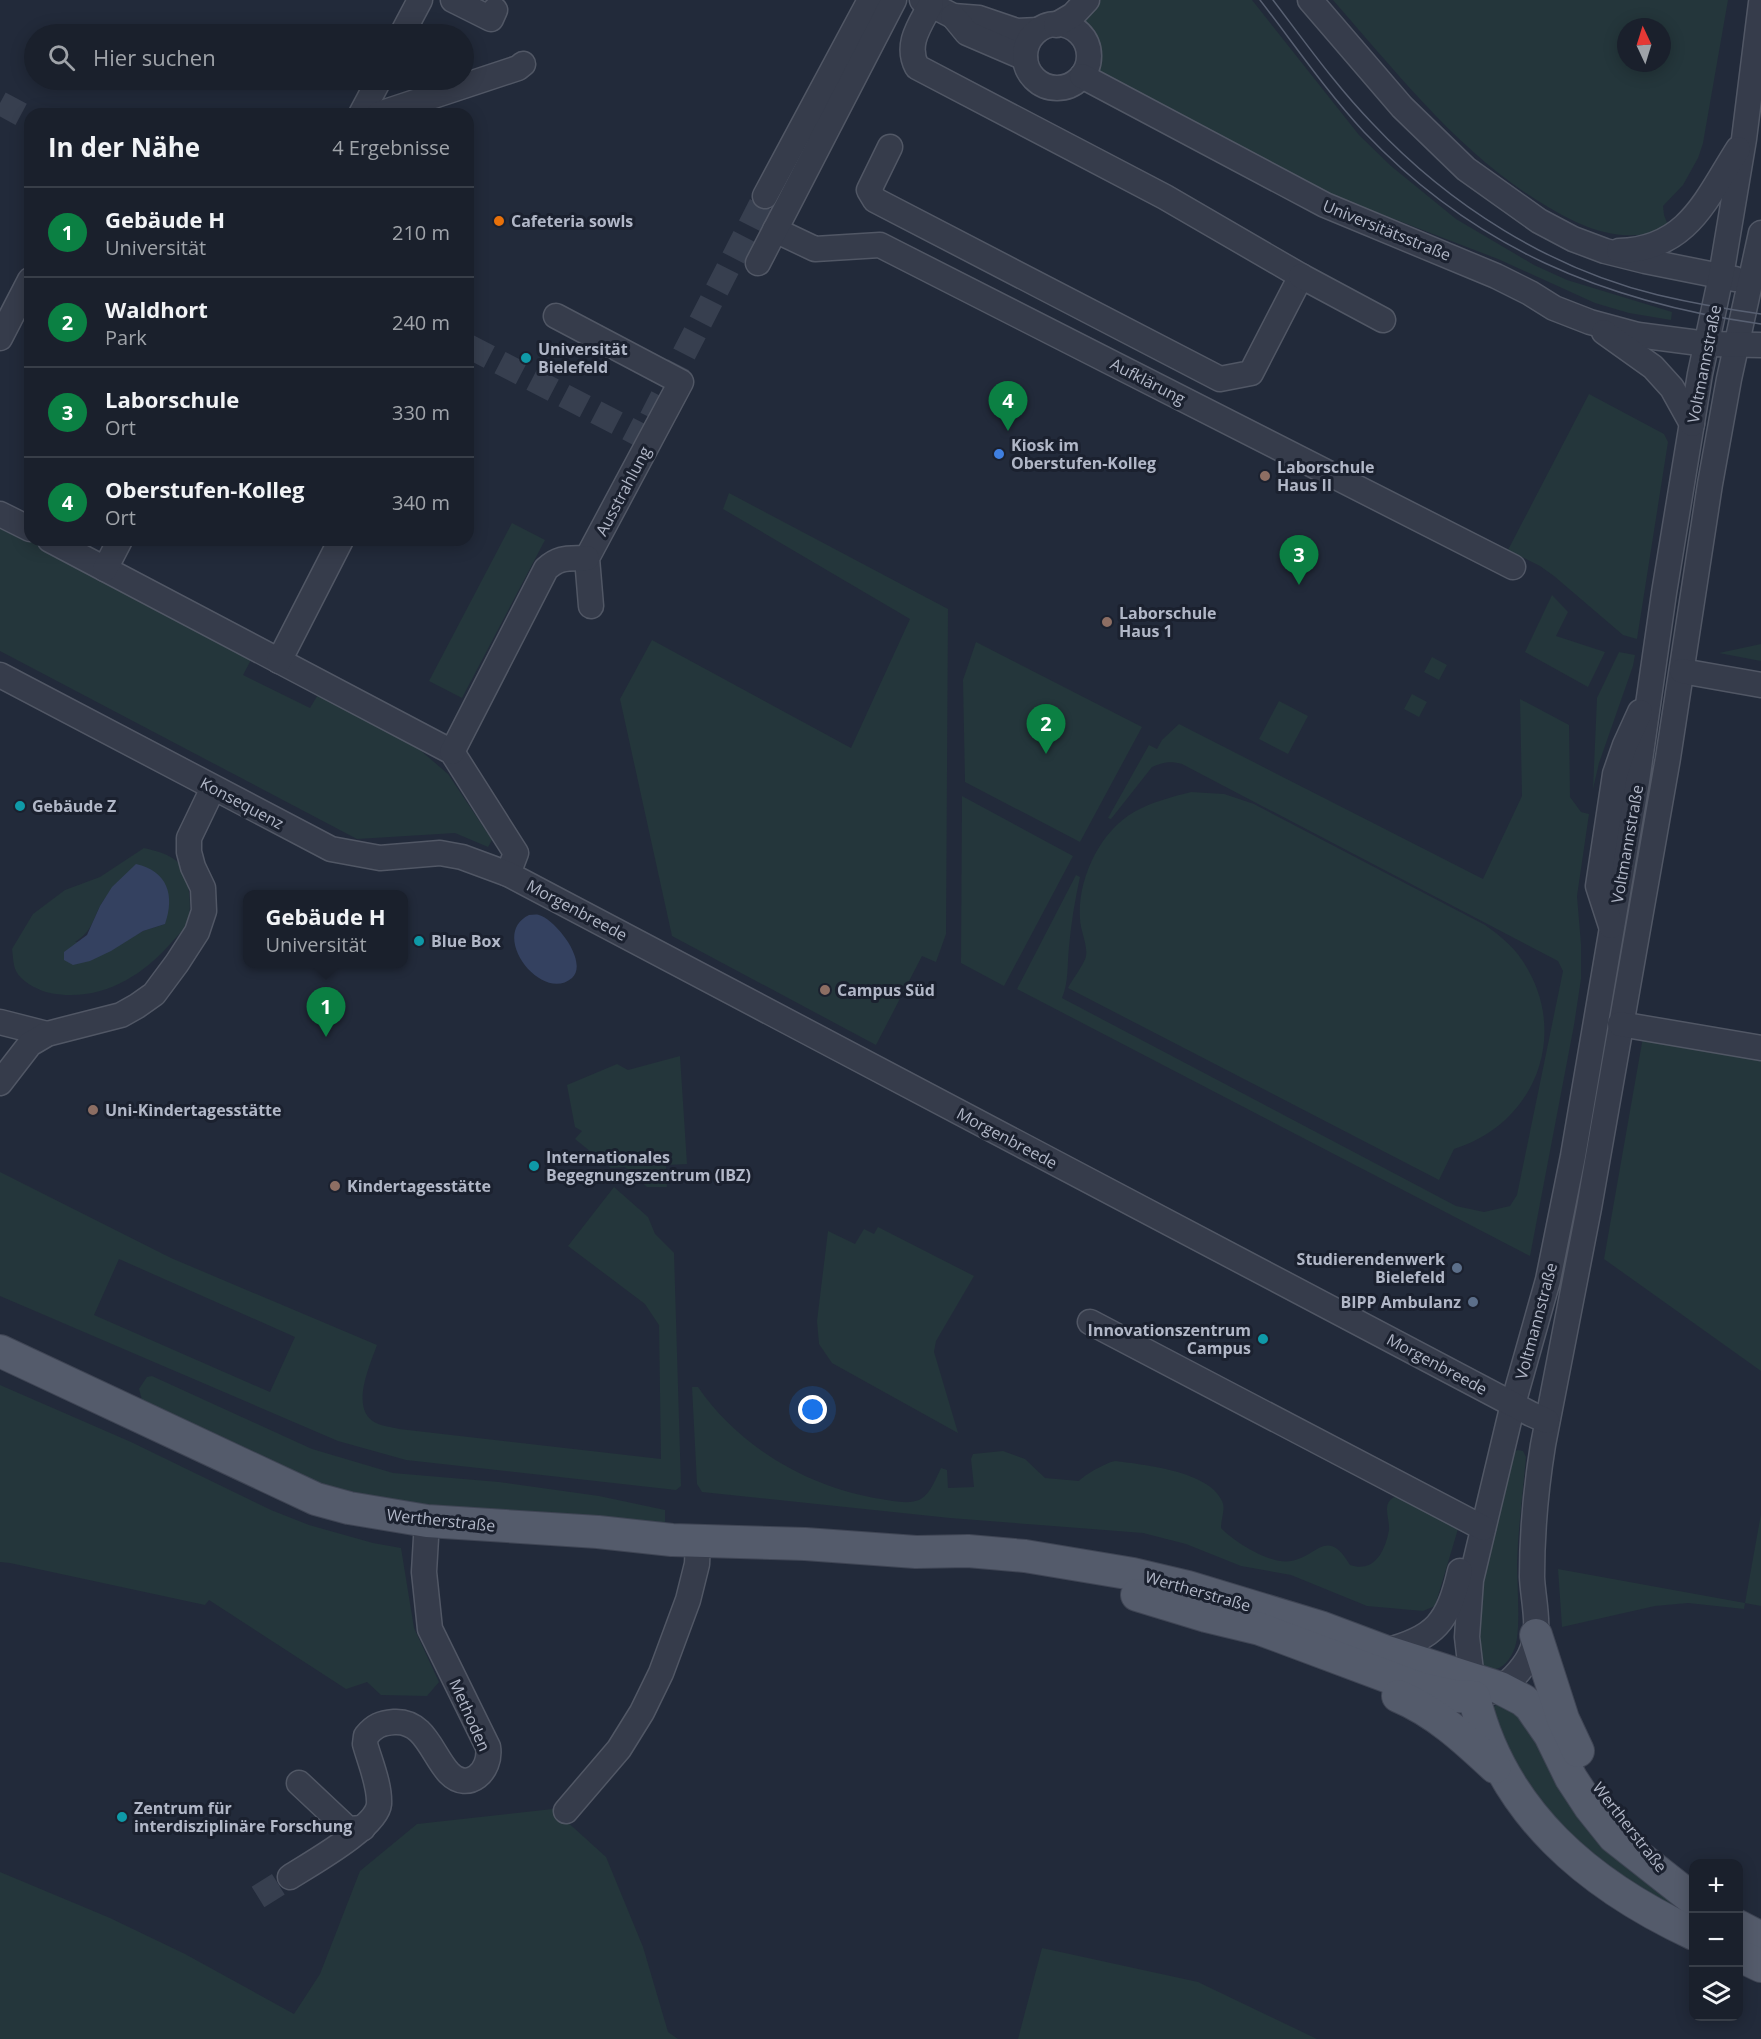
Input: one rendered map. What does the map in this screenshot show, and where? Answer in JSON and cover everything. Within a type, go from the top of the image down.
[{"type":"main road","name":"Wertherstraße","points":[[0,1351],[316,1499],[349,1508],[427,1521],[698,1541],[805,1544],[915,1552],[968,1551],[1025,1556],[1133,1574],[1188,1587],[1269,1611],[1523,1700],[1550,1735],[1571,1778],[1590,1807],[1614,1837],[1684,1892]]},
{"type":"main road","name":"Wertherstraße","points":[[915,1552],[1085,1582],[1260,1629],[1421,1689],[1453,1696],[1482,1687]]},
{"type":"main road","name":"Wertherstraße","points":[[1206,1616],[1249,1637],[1415,1703],[1454,1729],[1504,1776],[1539,1824],[1561,1848],[1604,1883],[1689,1931]]},
{"type":"main road","name":"Wertherstraße","points":[[1536,1635],[1563,1719],[1595,1785],[1610,1807],[1684,1892]]},
{"type":"main road","name":"Wertherstraße","points":[[1482,1687],[1479,1718],[1504,1776]]},
{"type":"main road","points":[[1743,1929],[1761,1938]]},
{"type":"main road","points":[[1743,1957],[1761,1966]]},
{"type":"street","points":[[407,24],[420,0]]},
{"type":"street","points":[[765,196],[870,0]]},
{"type":"street","points":[[758,263],[894,0]]},
{"type":"street","points":[[953,16],[979,18],[1017,31],[1047,28],[1067,26],[1078,33],[1085,42],[1088,54],[1087,65],[1082,76],[1066,87],[1047,87],[1031,76],[1025,58],[1026,47],[1031,38],[1047,28],[1073,15],[1087,0]]},
{"type":"street","points":[[1310,0],[1402,106],[1466,169],[1539,221],[1573,239],[1605,251],[1756,282]]},
{"type":"street","points":[[1025,58],[968,33],[953,16],[927,2],[911,47],[912,59],[917,68],[1165,198],[1383,320]]},
{"type":"street","name":"Voltmannstraße","points":[[1482,1687],[1467,1637],[1471,1580],[1513,1404],[1556,1246],[1612,929],[1692,424],[1721,276],[1744,139],[1761,3]]},
{"type":"street","points":[[474,83],[524,64]]},
{"type":"street","name":"Universitätsstraße","points":[[1082,76],[1325,205],[1465,262],[1530,293],[1554,308],[1590,322],[1638,335],[1707,344],[1761,345]]},
{"type":"street","points":[[364,108],[374,90]]},
{"type":"street","points":[[397,108],[452,90]]},
{"type":"street","points":[[1605,251],[1636,250],[1658,244],[1685,227],[1695,216],[1744,139]]},
{"type":"street","points":[[890,147],[869,190],[875,200],[1220,379],[1251,373],[1301,276]]},
{"type":"street","name":"Aufklärung","points":[[780,220],[814,249],[880,245],[1513,567]]},
{"type":"street","name":"Voltmannstraße","points":[[1536,1635],[1532,1576],[1538,1475],[1589,1208],[1682,671],[1710,484],[1736,346],[1756,282],[1761,232]]},
{"type":"street","points":[[0,338],[24,292]]},
{"type":"street","name":"Ausstrahlung","points":[[556,316],[681,382],[587,558]]},
{"type":"street","points":[[1590,322],[1653,367],[1672,388],[1692,424]]},
{"type":"street","points":[[0,514],[24,527]]},
{"type":"street","points":[[61,546],[452,752],[516,853],[504,872]]},
{"type":"street","points":[[105,569],[117,546]]},
{"type":"street","points":[[279,661],[338,546]]},
{"type":"street","points":[[452,752],[546,569],[554,561],[587,558],[591,606]]},
{"type":"street","points":[[1682,671],[1761,685]]},
{"type":"street","name":"Konsequenz","points":[[0,675],[331,849],[380,858],[441,853],[462,857],[504,872]]},
{"type":"street","points":[[0,1083],[30,1044],[47,1034],[121,1015],[154,994],[177,963],[197,932],[204,911],[203,888],[189,852],[189,837],[213,788]]},
{"type":"street","name":"Morgenbreede","points":[[504,872],[1547,1421]]},
{"type":"street","points":[[0,1022],[47,1034]]},
{"type":"street","points":[[1620,1024],[1761,1048]]},
{"type":"street","points":[[1090,1322],[1483,1528],[1470,1540],[1454,1599],[1446,1615],[1422,1638],[1409,1645],[1384,1651]]},
{"type":"street","name":"Methoden","points":[[290,1877],[363,1828],[375,1815],[379,1805],[378,1794],[365,1744],[366,1736],[378,1725],[398,1722],[417,1729],[449,1773],[463,1780],[483,1773],[488,1761],[488,1747],[430,1629],[424,1572],[427,1521]]},
{"type":"street","points":[[566,1811],[619,1749],[642,1712],[661,1673],[688,1600],[697,1564],[698,1541]]},
{"type":"street","points":[[1482,1687],[1525,1663],[1536,1635]]},
{"type":"street","points":[[299,1784],[348,1828],[355,1830],[363,1828]]},
{"type":"shaded area","points":[[1095,0],[1252,0],[1359,135],[1391,166],[1456,219],[1534,265],[1567,280],[1672,312],[1671,320],[1629,313],[1595,303],[1498,259],[1342,199],[1093,77],[1098,52],[1090,32],[1078,19]]},
{"type":"shaded area","points":[[1333,0],[1728,0],[1703,143],[1698,158],[1683,185],[1663,206],[1668,225],[1650,233],[1621,235],[1595,230],[1548,207],[1516,187],[1487,164],[1459,139],[1407,85]]},
{"type":"shaded area","points":[[1589,394],[1664,434],[1668,442],[1637,639],[1623,635],[1540,566],[1508,550]]},
{"type":"shaded area","points":[[729,493],[948,609],[946,934],[936,962],[922,956],[876,1045],[672,936],[620,699],[652,640],[851,748],[910,619],[723,509]]},
{"type":"shaded area","points":[[512,523],[545,540],[462,698],[429,681]]},
{"type":"shaded area","points":[[0,525],[24,538],[24,546],[40,546],[252,658],[243,675],[310,708],[319,693],[413,744],[448,774],[492,840],[488,847],[455,833],[357,839],[0,651]]},
{"type":"shaded area","points":[[1552,595],[1568,612],[1556,636],[1605,652],[1588,687],[1525,652]]},
{"type":"shaded area","points":[[976,642],[1142,727],[1080,842],[965,782],[963,680]]},
{"type":"shaded area","points":[[1761,644],[1761,661],[1719,653]]},
{"type":"shaded area","points":[[1619,652],[1635,655],[1633,666],[1599,763],[1593,789],[1597,698]]},
{"type":"shaded area","points":[[1432,657],[1447,665],[1439,680],[1424,672]]},
{"type":"shaded area","points":[[1412,694],[1427,702],[1419,717],[1404,709]]},
{"type":"shaded area","points":[[1520,699],[1569,725],[1570,797],[1581,812],[1589,814],[1577,896],[1581,979],[1530,1256],[1017,989],[1076,875],[1080,877],[1071,929],[1067,979],[1062,998],[1456,1206],[1484,1212],[1510,1206],[1517,1195],[1563,971],[1558,961],[1182,764],[1167,762],[1152,767],[1111,819],[1108,818],[1149,745],[1157,749],[1162,740],[1179,724],[1483,879],[1522,796]]},
{"type":"shaded area","points":[[1279,701],[1308,716],[1288,754],[1259,739]]},
{"type":"shaded area","points":[[1191,792],[1224,794],[1254,804],[1485,925],[1505,941],[1522,960],[1537,988],[1544,1016],[1544,1045],[1537,1072],[1524,1097],[1506,1119],[1482,1137],[1454,1149],[1439,1180],[1068,988],[1086,956],[1080,923],[1082,888],[1101,844],[1122,820],[1134,812]]},
{"type":"shaded area","points":[[962,796],[1073,856],[1004,986],[961,963]]},
{"type":"shaded area","points":[[144,848],[167,855],[179,863],[186,877],[190,904],[187,925],[145,968],[130,978],[98,992],[64,995],[46,992],[29,984],[16,971],[12,949],[33,914],[65,890],[100,877]],"holes":[[[106,897],[165,924],[128,939],[75,942],[87,932]]]},
{"type":"shaded area","points":[[1643,1037],[1761,1057],[1761,1371],[1604,1259]]},
{"type":"shaded area","points":[[680,1056],[687,1164],[666,1165],[667,1187],[647,1187],[625,1167],[611,1168],[575,1139],[582,1131],[575,1127],[567,1085],[617,1064],[628,1070]]},
{"type":"shaded area","points":[[0,1172],[171,1258],[377,1345],[366,1375],[363,1398],[368,1417],[376,1423],[399,1429],[661,1459],[659,1325],[645,1304],[568,1246],[614,1187],[648,1217],[655,1234],[674,1253],[681,1486],[676,1490],[406,1460],[338,1441],[0,1296]],"holes":[[[119,1259],[295,1337],[270,1392],[94,1315]]]},
{"type":"shaded area","points":[[878,1227],[974,1276],[936,1341],[934,1352],[958,1433],[832,1363],[819,1344],[817,1321],[828,1231],[855,1244],[864,1229],[874,1234]]},
{"type":"shaded area","points":[[152,1376],[312,1449],[393,1473],[499,1482],[599,1496],[665,1510],[665,1527],[403,1505],[351,1494],[320,1484],[142,1400],[139,1389],[147,1377]]},
{"type":"shaded area","points":[[0,1385],[131,1442],[271,1510],[309,1525],[373,1543],[401,1548],[414,1628],[439,1682],[427,1696],[381,1695],[367,1682],[346,1689],[209,1600],[205,1605],[0,1562]]},
{"type":"shaded area","points":[[692,1387],[698,1387],[734,1428],[755,1446],[778,1461],[802,1475],[828,1485],[881,1499],[906,1502],[921,1499],[930,1489],[941,1468],[947,1470],[948,1488],[974,1487],[971,1459],[973,1454],[1003,1451],[1025,1459],[1045,1478],[1079,1481],[1108,1463],[1116,1461],[1175,1471],[1190,1476],[1215,1491],[1222,1501],[1221,1528],[1244,1546],[1273,1560],[1291,1561],[1328,1546],[1335,1547],[1342,1553],[1350,1565],[1358,1567],[1372,1563],[1385,1546],[1389,1530],[1388,1505],[1394,1497],[1400,1495],[1439,1515],[1458,1529],[1435,1606],[1423,1611],[1367,1606],[1291,1575],[1241,1566],[1186,1544],[1143,1533],[950,1518],[702,1492],[697,1484]]},
{"type":"shaded area","points":[[1523,1451],[1526,1457],[1517,1563],[1517,1639],[1513,1653],[1507,1662],[1498,1668],[1488,1669],[1482,1666],[1478,1644],[1481,1590],[1493,1530],[1513,1452]]},
{"type":"shaded area","points":[[1761,1514],[1761,1606],[1745,1603]]},
{"type":"shaded area","points":[[1558,1569],[1745,1603],[1744,1609],[1688,1603],[1655,1606],[1562,1627]]},
{"type":"shaded area","points":[[1506,1701],[1689,1907],[1689,1922],[1589,1859],[1511,1765],[1492,1709],[1498,1703]]},
{"type":"shaded area","points":[[553,1809],[606,1857],[643,1947],[668,2032],[678,2039],[0,2039],[0,1872],[110,1918],[185,1954],[294,2014],[320,1974],[360,1871],[417,1824]]},
{"type":"shaded area","points":[[1042,1948],[1198,1982],[1317,2039],[1018,2039]]},
{"type":"water","points":[[136,864],[155,872],[166,886],[169,904],[165,924],[143,931],[90,961],[73,965],[64,960],[64,952],[87,935],[100,906],[112,887]]},
{"type":"water","points":[[529,915],[546,918],[568,942],[574,952],[576,962],[576,971],[572,978],[560,984],[547,982],[534,975],[524,964],[517,951],[514,937],[518,925]]},
{"type":"tunnel","points":[[0,103],[24,116]]},
{"type":"tunnel","points":[[474,349],[642,436],[765,196]]},
{"type":"tunnel","points":[[258,1897],[290,1877]]},
{"type":"tram line","points":[[1260,0],[1323,84],[1364,132],[1406,173],[1450,208],[1497,238],[1545,263],[1596,284],[1649,301],[1761,324]]},
{"type":"tram line","points":[[1273,0],[1334,79],[1373,124],[1403,154],[1468,207],[1540,251],[1618,284],[1684,301],[1761,314]]},
{"type":"place","name":"Cafeteria sowls","points":[[499,221]]},
{"type":"place","name":"Universität Bielefeld","points":[[526,358]]},
{"type":"place","name":"Oberstufen-Kolleg","points":[[1008,431]]},
{"type":"place","name":"Kiosk im Oberstufen-Kolleg","points":[[999,454]]},
{"type":"place","name":"Laborschule Haus II","points":[[1265,476]]},
{"type":"place","name":"Laborschule","points":[[1299,585]]},
{"type":"place","name":"Laborschule Haus 1","points":[[1107,622]]},
{"type":"place","name":"Waldhort","points":[[1046,754]]},
{"type":"place","name":"Gebäude Z","points":[[20,806]]},
{"type":"place","name":"Blue Box","points":[[419,941]]},
{"type":"place","name":"Campus Süd","points":[[825,990]]},
{"type":"place","name":"Gebäude H","points":[[326,1037]]},
{"type":"place","name":"Uni-Kindertagesstätte","points":[[93,1110]]},
{"type":"place","name":"Internationales Begegnungszentrum (IBZ)","points":[[534,1166]]},
{"type":"place","name":"Kindertagesstätte","points":[[335,1186]]},
{"type":"place","name":"Studierendenwerk Bielefeld","points":[[1457,1268]]},
{"type":"place","name":"BIPP Ambulanz","points":[[1473,1302]]},
{"type":"place","name":"Innovationszentrum Campus","points":[[1263,1339]]},
{"type":"place","name":"Zentrum für interdisziplinäre Forschung","points":[[122,1817]]}]
